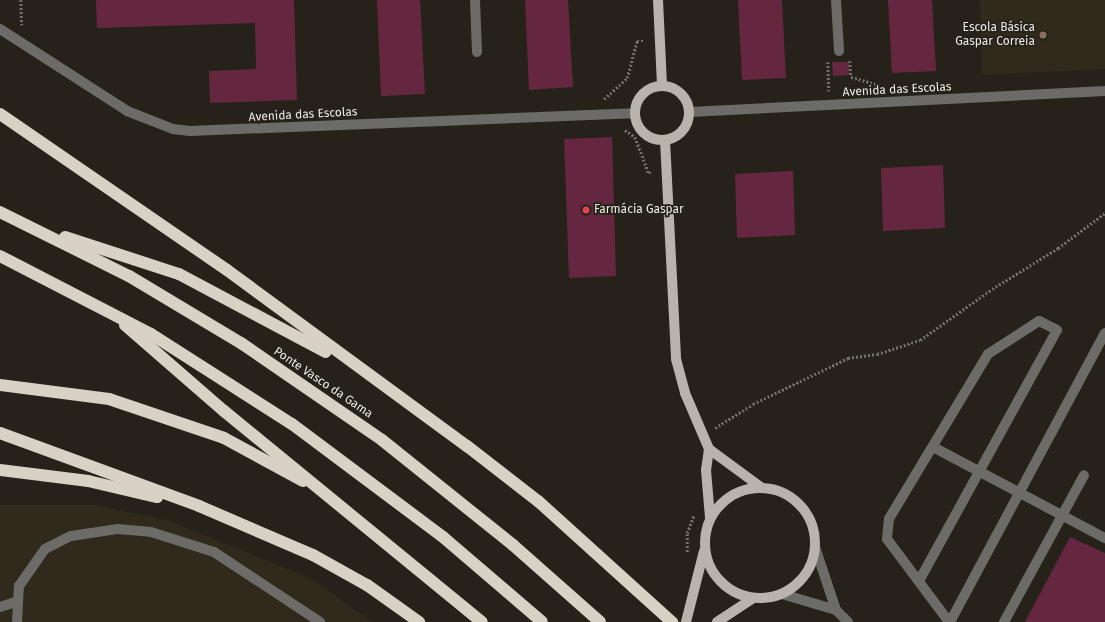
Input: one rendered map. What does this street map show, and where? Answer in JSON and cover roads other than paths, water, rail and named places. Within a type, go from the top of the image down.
[{"type":"highway","points":[[0,114],[228,270],[358,369],[532,497],[672,622]]},
{"type":"highway","name":"Ponte Vasco da Gama","points":[[0,212],[26,224],[169,299],[241,343],[382,440],[513,545],[600,622]]},
{"type":"highway","points":[[26,224],[179,274],[358,369]]},
{"type":"highway","points":[[0,256],[104,307],[216,374],[378,485],[542,622]]},
{"type":"highway","points":[[104,307],[224,411],[330,495],[482,622]]},
{"type":"highway","points":[[0,385],[109,400],[224,438],[330,495]]},
{"type":"highway","points":[[0,433],[199,506],[313,555],[367,586],[419,622]]},
{"type":"highway","points":[[0,470],[88,481],[199,506]]},
{"type":"main road","points":[[658,0],[662,85]]},
{"type":"main road","points":[[662,85],[684,96],[690,112],[683,131],[665,140],[647,136],[636,122],[634,113],[643,93],[662,85]]},
{"type":"main road","points":[[665,140],[676,359],[685,393],[709,450],[706,470],[710,518],[704,552],[686,622]]},
{"type":"main road","points":[[709,450],[762,488]]},
{"type":"main road","points":[[710,518],[732,495],[762,488],[776,490],[801,506],[812,525],[815,547],[811,566],[799,583],[782,594],[752,598],[717,622]]},
{"type":"main road","points":[[704,552],[710,568],[721,583],[752,598]]},
{"type":"street","points":[[475,0],[478,52]]},
{"type":"street","points":[[836,0],[842,54]]},
{"type":"street","name":"Avenida das Escolas","points":[[0,29],[127,110],[173,129],[190,131],[634,113]]},
{"type":"street","name":"Avenida das Escolas","points":[[690,112],[831,107],[1105,91]]},
{"type":"street","points":[[919,581],[977,471],[1056,330],[1039,321],[988,354],[960,394],[933,447],[889,519],[887,539],[950,622],[1105,333]]},
{"type":"street","points":[[933,447],[1019,494],[1105,538]]},
{"type":"street","points":[[1004,622],[1084,475]]},
{"type":"street","points":[[17,622],[19,586],[45,549],[71,536],[118,529],[151,532],[214,552],[320,622]]},
{"type":"street","points":[[815,547],[836,610],[848,622]]},
{"type":"street","points":[[782,594],[836,610]]},
{"type":"street","points":[[0,607],[18,601]]},
{"type":"place","name":"Escola Básica Gaspar Correia","points":[[1043,35]]},
{"type":"place","name":"Farmácia Gaspar","points":[[586,210]]}]
